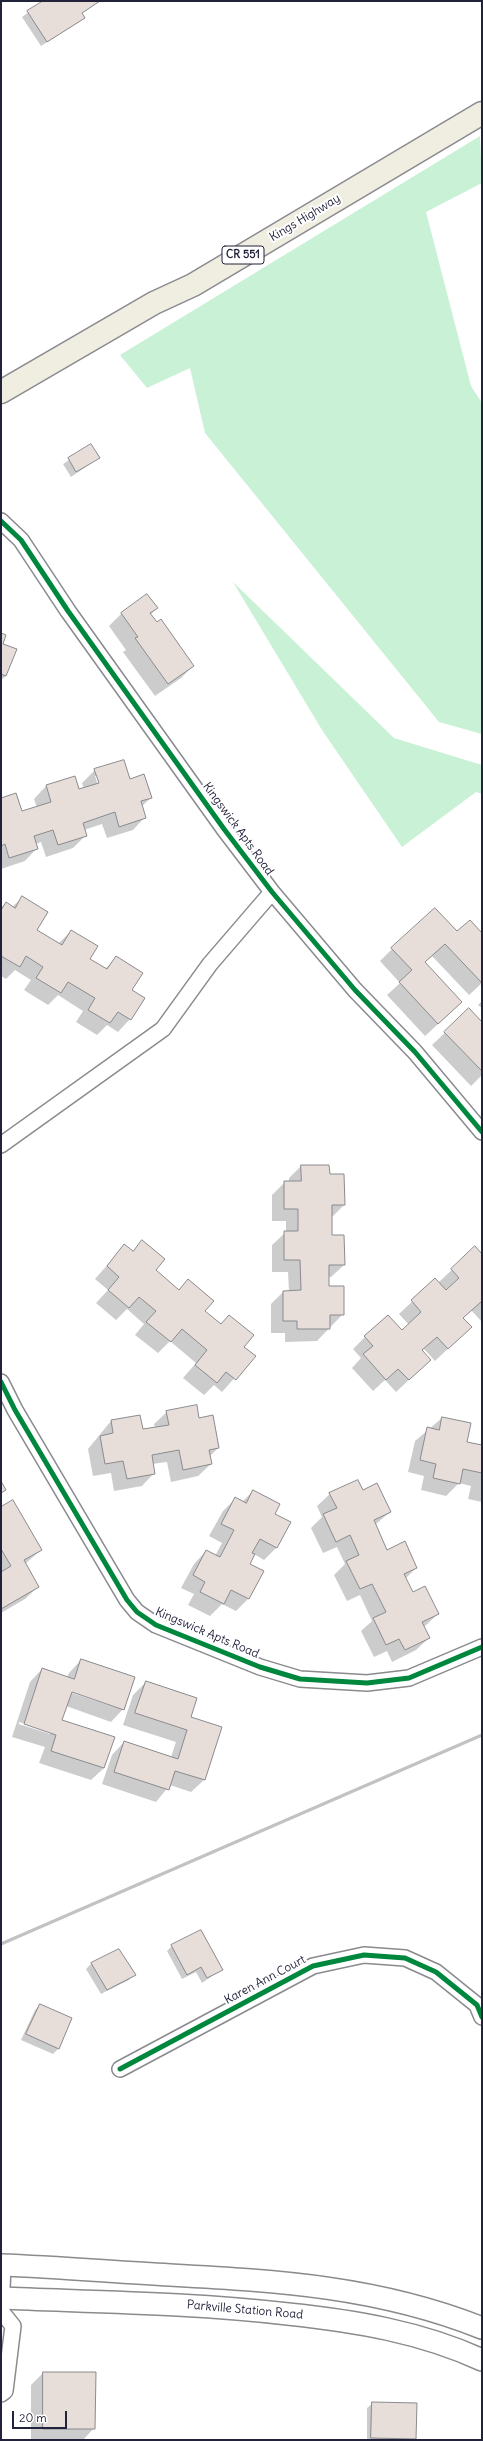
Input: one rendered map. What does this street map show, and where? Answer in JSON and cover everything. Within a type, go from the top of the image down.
[{"type":"main road","name":"Kings Highway","points":[[1,392],[154,303],[193,285],[482,113]]},
{"type":"main road","points":[[2,2266],[247,2279],[322,2286],[398,2300],[451,2316],[482,2328]]},
{"type":"main road","name":"Parkville Station Road","points":[[1,2304],[148,2302],[258,2310],[351,2321],[417,2336],[482,2360]]},
{"type":"street","name":"Kingswick Apts Road","points":[[1,521],[21,540],[68,611],[224,829],[272,892],[355,990],[415,1052],[482,1132]]},
{"type":"street","name":"Kingswick Apts Road","points":[[1,1145],[163,1029],[210,964],[272,892]]},
{"type":"street","name":"Kingswick Apts Road","points":[[1,1382],[15,1410],[127,1600],[137,1612],[156,1625],[260,1667],[300,1679],[366,1683],[409,1678],[482,1647]]},
{"type":"street","name":"Karen Ann Court","points":[[120,2069],[313,1966],[364,1955],[405,1958],[436,1972],[477,2005],[482,2017]]},
{"type":"street","points":[[1,2394],[5,2390],[14,2326],[1,2304],[2,2266]]},
{"type":"green space","points":[[480,136],[482,183],[426,212],[471,386],[482,403],[482,734],[439,722],[205,433],[190,368],[147,388],[120,355]]},
{"type":"green space","points":[[233,582],[394,738],[482,765],[482,794],[476,792],[402,847],[322,730]]},
{"type":"building","points":[[43,1],[100,1],[82,13],[85,18],[47,42],[27,11]]},
{"type":"building","points":[[91,444],[100,458],[76,472],[68,458]]},
{"type":"building","points":[[147,594],[158,608],[150,613],[157,622],[161,619],[194,666],[168,684],[135,638],[138,637],[121,613]]},
{"type":"building","points":[[1,633],[6,635],[3,644],[17,649],[6,676],[1,674]]},
{"type":"building","points":[[124,760],[130,779],[144,774],[152,798],[141,801],[146,818],[119,827],[115,812],[83,823],[87,836],[58,845],[53,830],[34,836],[38,849],[9,858],[5,844],[1,846],[1,798],[16,793],[22,811],[51,802],[46,785],[75,776],[79,789],[99,783],[94,769]]},
{"type":"building","points":[[22,896],[48,912],[37,930],[62,945],[71,930],[98,946],[90,959],[107,969],[116,956],[143,973],[132,990],[145,998],[131,1020],[118,1012],[110,1023],[88,1010],[95,998],[68,982],[61,993],[36,978],[43,967],[26,956],[20,967],[1,956],[1,910],[6,902],[15,908]]},
{"type":"building","points":[[435,908],[457,931],[470,920],[482,933],[482,983],[445,944],[425,962],[462,1002],[438,1024],[399,982],[412,970],[391,948]]},
{"type":"building","points":[[469,1008],[482,1022],[482,1071],[444,1032]]},
{"type":"building","points":[[301,1165],[329,1165],[330,1174],[344,1174],[345,1205],[332,1205],[332,1235],[344,1235],[345,1265],[329,1265],[329,1286],[344,1286],[344,1315],[330,1315],[330,1329],[297,1329],[297,1321],[283,1321],[283,1291],[301,1290],[300,1260],[284,1260],[284,1231],[298,1231],[298,1209],[284,1209],[284,1181],[301,1181]]},
{"type":"building","points":[[142,1240],[165,1259],[156,1270],[179,1290],[188,1279],[214,1301],[205,1311],[221,1324],[229,1315],[254,1335],[244,1347],[256,1356],[236,1380],[226,1372],[217,1383],[195,1365],[207,1350],[182,1329],[171,1342],[146,1322],[156,1311],[139,1297],[129,1308],[108,1290],[119,1277],[107,1266],[124,1244],[133,1251]]},
{"type":"building","points":[[475,1246],[482,1254],[482,1301],[463,1318],[472,1327],[448,1349],[437,1337],[422,1350],[431,1360],[409,1380],[398,1369],[386,1380],[363,1354],[373,1346],[364,1336],[388,1315],[402,1330],[421,1312],[411,1300],[435,1278],[446,1290],[459,1278],[451,1269]]},
{"type":"building","points":[[197,1405],[199,1418],[213,1415],[219,1448],[209,1450],[212,1464],[183,1470],[179,1450],[152,1455],[155,1474],[127,1479],[123,1461],[105,1464],[100,1436],[113,1433],[111,1420],[140,1415],[143,1429],[169,1425],[166,1411]]},
{"type":"building","points":[[442,1417],[471,1423],[467,1442],[482,1445],[482,1473],[463,1469],[460,1484],[433,1478],[436,1464],[420,1460],[427,1427],[439,1430]]},
{"type":"building","points":[[358,1480],[363,1490],[377,1483],[391,1512],[374,1520],[387,1550],[405,1541],[417,1568],[404,1574],[413,1592],[425,1586],[439,1614],[422,1622],[430,1638],[405,1650],[399,1639],[386,1645],[373,1618],[386,1612],[372,1584],[360,1589],[346,1561],[359,1555],[350,1535],[336,1542],[323,1514],[337,1508],[329,1493]]},
{"type":"building","points":[[1,1481],[6,1490],[1,1493]]},
{"type":"building","points":[[253,1490],[280,1504],[275,1514],[291,1522],[277,1548],[260,1539],[252,1553],[255,1554],[250,1564],[264,1571],[249,1599],[231,1590],[224,1604],[200,1592],[205,1582],[193,1575],[206,1550],[220,1557],[234,1530],[221,1524],[235,1497],[246,1503]]},
{"type":"building","points":[[13,1500],[42,1550],[24,1560],[39,1587],[1,1609],[1,1572],[11,1566],[1,1549],[1,1507]]},
{"type":"building","points":[[81,1659],[135,1677],[124,1710],[72,1692],[62,1720],[115,1737],[104,1768],[51,1751],[56,1735],[24,1724],[42,1668],[74,1679]]},
{"type":"building","points":[[146,1681],[197,1698],[191,1717],[222,1727],[205,1780],[175,1771],[169,1790],[114,1772],[124,1741],[178,1759],[187,1730],[135,1713]]},
{"type":"building","points":[[201,1930],[223,1970],[207,1978],[201,1967],[187,1975],[171,1945]]},
{"type":"building","points":[[119,1949],[136,1975],[107,1990],[91,1963]]},
{"type":"building","points":[[40,2004],[72,2018],[59,2049],[26,2034]]},
{"type":"building","points":[[43,2372],[96,2372],[95,2429],[43,2429]]},
{"type":"building","points":[[372,2402],[417,2403],[416,2439],[371,2438]]},
{"type":"railway","points":[[1,1944],[482,1735]]},
{"type":"cycle path","points":[[1,521],[21,540],[68,611],[224,829],[272,892],[355,990],[415,1052],[482,1132]]},
{"type":"cycle path","points":[[1,1382],[15,1410],[127,1600],[137,1612],[156,1625],[260,1667],[300,1679],[367,1683],[409,1678],[482,1647]]},
{"type":"cycle path","points":[[120,2069],[313,1966],[364,1955],[405,1958],[436,1972],[477,2005],[482,2017]]}]
